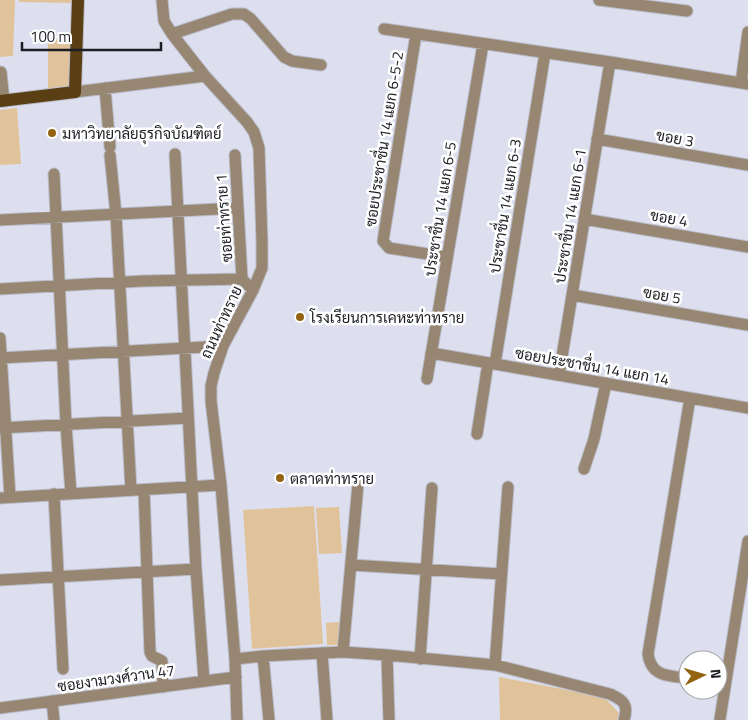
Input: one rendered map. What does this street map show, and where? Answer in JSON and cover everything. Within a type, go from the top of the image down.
[{"type":"main road","points":[[2,101],[75,92],[78,0]]},
{"type":"street","name":"ถนนท่าทราย","points":[[162,0],[164,21],[172,34],[205,76],[247,122],[254,132],[259,148],[263,256],[259,276],[253,290],[223,346],[214,373],[211,401],[222,485],[238,720]]},
{"type":"street","points":[[599,0],[687,11]]},
{"type":"street","points":[[172,34],[232,14],[244,14],[251,18],[284,56],[292,61],[321,65]]},
{"type":"street","points":[[384,29],[610,62],[744,84],[748,32]]},
{"type":"street","name":"ซอยประชาชื่น 14 แยก 6-5-2","points":[[416,34],[383,241],[388,248],[448,257]]},
{"type":"street","name":"ประชาชื่น 14 แยก 6-5","points":[[427,379],[483,44]]},
{"type":"street","name":"ประชาชื่น 14 แยก 6-3","points":[[477,434],[492,363],[545,53]]},
{"type":"street","name":"ประชาชื่น 14 แยก 6-1","points":[[559,375],[610,62]]},
{"type":"street","points":[[1,72],[2,101]]},
{"type":"street","points":[[75,92],[205,76]]},
{"type":"street","points":[[105,88],[116,215],[131,490]]},
{"type":"street","name":"ขอย 3","points":[[598,139],[748,166]]},
{"type":"street","points":[[175,154],[180,280],[204,681]]},
{"type":"street","name":"ซอยท่าทราย 1","points":[[235,155],[242,279]]},
{"type":"street","points":[[54,174],[62,356],[71,494]]},
{"type":"street","points":[[0,220],[238,208]]},
{"type":"street","name":"ขอย 4","points":[[584,219],[748,247]]},
{"type":"street","points":[[0,289],[180,280],[242,279],[253,290]]},
{"type":"street","name":"ฃอย 5","points":[[572,295],[748,325]]},
{"type":"street","points":[[0,338],[5,497],[222,485]]},
{"type":"street","points":[[1,358],[223,346]]},
{"type":"street","name":"ซอยประชาชื่น 14 แยก 14","points":[[431,353],[748,408]]},
{"type":"street","points":[[584,469],[594,439],[606,383]]},
{"type":"street","points":[[678,677],[666,676],[654,670],[649,662],[648,654],[690,398]]},
{"type":"street","points":[[2,428],[188,418]]},
{"type":"street","points":[[343,652],[358,484]]},
{"type":"street","points":[[495,666],[508,487]]},
{"type":"street","points":[[420,659],[432,488]]},
{"type":"street","points":[[144,490],[150,652],[152,656],[162,662],[163,686]]},
{"type":"street","points":[[54,494],[63,668]]},
{"type":"street","points":[[728,650],[748,540]]},
{"type":"street","points":[[351,565],[501,574]]},
{"type":"street","points":[[0,580],[196,568]]},
{"type":"street","points":[[235,659],[343,652],[495,666],[610,694],[622,700],[625,706],[624,720]]},
{"type":"street","points":[[322,653],[327,720]]},
{"type":"street","points":[[387,655],[389,720]]},
{"type":"street","points":[[263,656],[269,720]]},
{"type":"street","name":"ซอยงามวงศ์วาน 47","points":[[0,708],[236,677]]},
{"type":"street","points":[[720,719],[721,700]]},
{"type":"street","points":[[52,701],[54,720]]},
{"type":"shaded area","points":[[0,0],[15,0],[13,56],[0,57]]},
{"type":"shaded area","points":[[19,0],[71,0],[71,3],[19,2]]},
{"type":"shaded area","points":[[48,39],[72,39],[70,90],[48,93]]},
{"type":"shaded area","points":[[17,108],[21,164],[0,165],[0,110]]},
{"type":"shaded area","points":[[314,506],[323,644],[252,649],[243,510]]},
{"type":"shaded area","points":[[339,507],[342,553],[319,554],[316,508]]},
{"type":"shaded area","points":[[339,622],[339,645],[327,645],[326,623]]},
{"type":"shaded area","points":[[499,677],[604,697],[619,713],[617,720],[500,720]]},
{"type":"place","name":"มหาวิทยาลัยธุรกิจบัณฑิตย์","points":[[52,133]]},
{"type":"place","name":"โรงเรียนการเคหะท่าทราย","points":[[300,317]]},
{"type":"place","name":"ตลาดท่าทราย","points":[[280,478]]}]
